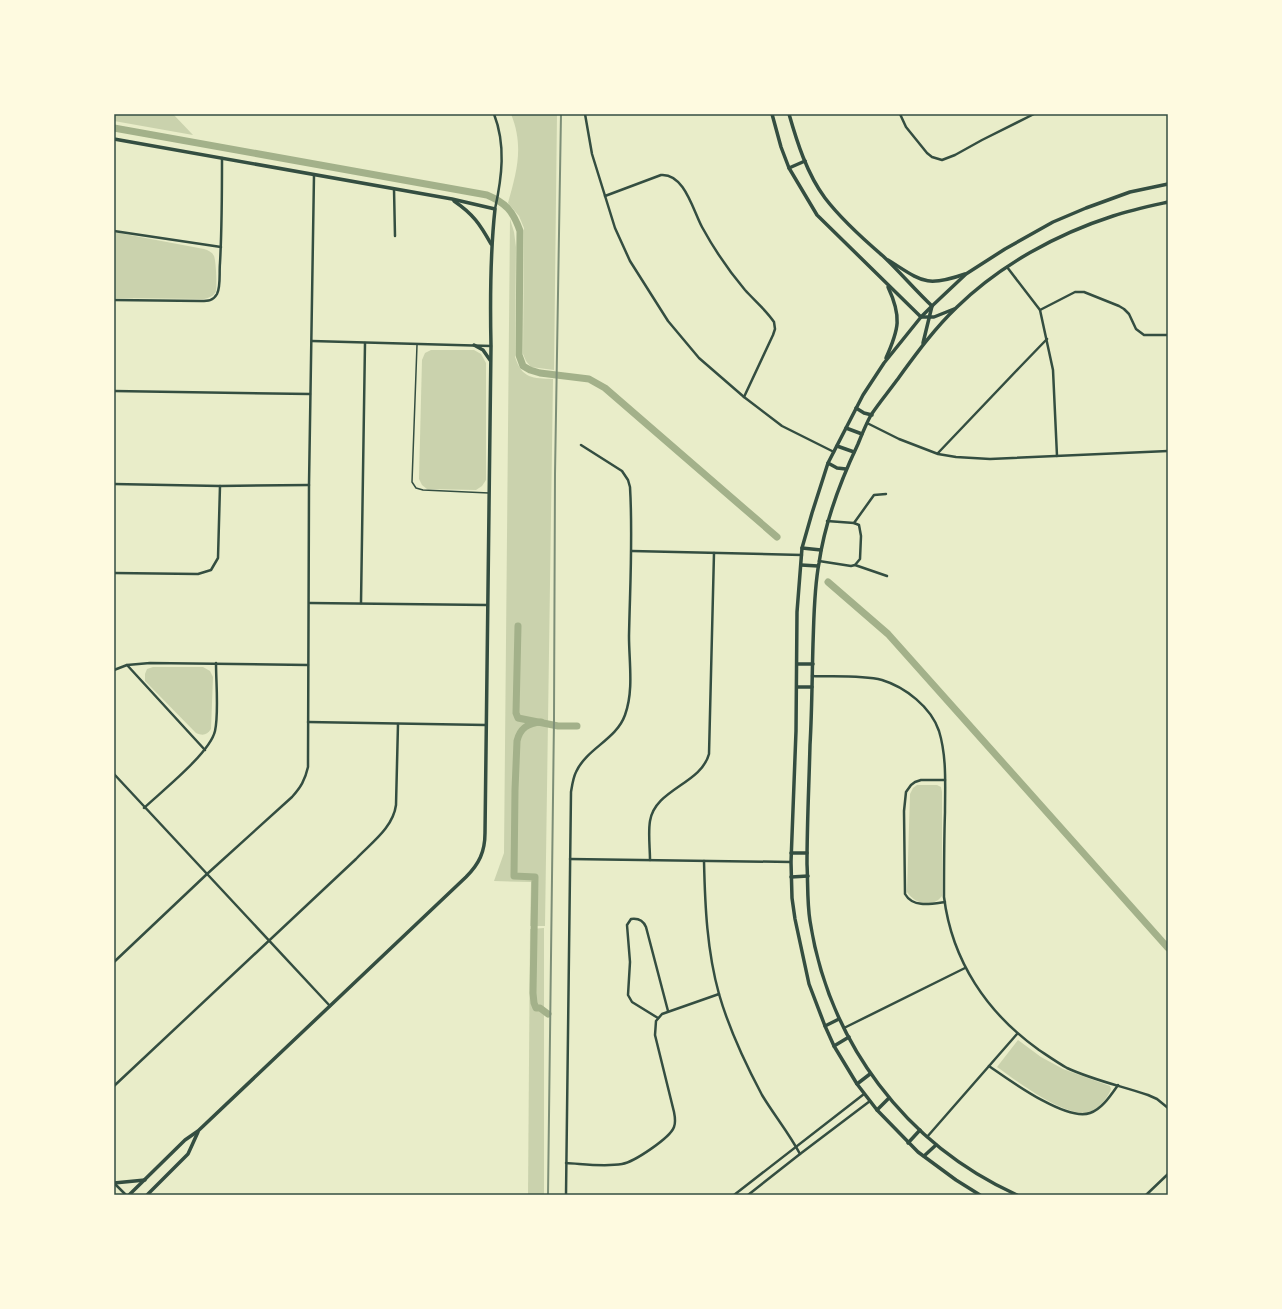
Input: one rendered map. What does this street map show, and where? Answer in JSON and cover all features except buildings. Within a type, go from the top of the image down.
[{"type":"street","points":[[130,1195],[184,1140],[198,1131],[466,877],[481,859],[485,843],[487,726],[491,245],[502,160],[502,146],[499,128],[494,114]]},
{"type":"street","points":[[585,114],[592,154],[615,228],[630,262],[668,321],[700,358],[744,397],[782,426],[834,452]]},
{"type":"street","points":[[772,114],[781,148],[789,168],[817,215],[921,317],[930,318],[956,308]]},
{"type":"street","points":[[789,114],[805,161],[824,197],[860,236],[884,257],[932,306]]},
{"type":"street","points":[[900,114],[906,127],[924,149],[932,157],[942,160],[955,155],[1033,114]]},
{"type":"street","points":[[114,139],[495,207]]},
{"type":"street","points":[[114,300],[209,301],[218,293],[221,247],[222,158]]},
{"type":"street","points":[[789,168],[805,161]]},
{"type":"street","points":[[605,196],[661,175],[668,174],[681,184],[706,235],[744,288],[774,322],[775,329],[773,335],[744,397]]},
{"type":"street","points":[[114,962],[301,788],[305,779],[308,767],[309,485],[314,175]]},
{"type":"street","points":[[980,1195],[956,1180],[908,1143],[864,1094],[834,1046],[809,984],[800,947],[792,898],[791,877],[797,686],[797,612],[802,548],[828,464],[856,408],[884,363],[921,317],[932,306],[966,274],[1005,248],[1053,222],[1130,192],[1168,184]]},
{"type":"street","points":[[394,189],[395,236]]},
{"type":"street","points":[[452,199],[470,212],[491,245]]},
{"type":"street","points":[[1017,1195],[969,1169],[936,1145],[889,1098],[870,1074],[832,1004],[816,952],[810,919],[807,853],[807,810],[814,610],[818,566],[827,521],[846,469],[867,423],[923,344],[956,308],[1007,267],[1050,242],[1115,215],[1168,202]]},
{"type":"street","points":[[114,231],[221,247]]},
{"type":"street","points":[[884,257],[918,279],[924,281],[942,281],[966,274]]},
{"type":"street","points":[[1007,267],[1040,310],[1048,339],[1053,370],[1057,456]]},
{"type":"street","points":[[884,363],[896,337],[898,321],[894,299],[886,283]]},
{"type":"street","points":[[1040,310],[1075,292],[1084,292],[1124,309],[1129,314],[1136,329],[1144,335],[1168,335]]},
{"type":"street","points":[[923,344],[932,306]]},
{"type":"street","points":[[938,454],[1048,339]]},
{"type":"street","points":[[312,341],[491,346]]},
{"type":"street","points":[[361,603],[364,343]]},
{"type":"street","points":[[474,345],[484,350],[491,361]]},
{"type":"street","points":[[114,391],[310,394]]},
{"type":"street","points":[[856,408],[864,413],[872,415]]},
{"type":"street","points":[[867,423],[899,439],[938,454],[956,457],[990,459],[1168,451]]},
{"type":"street","points":[[846,428],[862,434]]},
{"type":"street","points":[[566,1195],[571,792],[575,773],[578,767],[591,753],[613,735],[624,717],[630,695],[629,637],[632,551],[628,480],[619,468],[581,445]]},
{"type":"street","points":[[837,446],[854,452]]},
{"type":"street","points":[[828,464],[837,468],[846,469]]},
{"type":"street","points":[[114,484],[220,486],[309,485]]},
{"type":"street","points":[[114,573],[198,574],[211,570],[218,558],[220,486]]},
{"type":"street","points":[[854,522],[874,495],[886,494]]},
{"type":"street","points":[[827,521],[854,522],[859,526],[862,536],[860,559],[855,565]]},
{"type":"street","points":[[802,548],[821,550]]},
{"type":"street","points":[[632,551],[802,555]]},
{"type":"street","points":[[650,860],[650,820],[655,808],[660,801],[701,770],[707,761],[709,754],[714,553]]},
{"type":"street","points":[[819,561],[851,566],[855,565],[887,576]]},
{"type":"street","points":[[801,565],[818,566]]},
{"type":"street","points":[[309,603],[487,605]]},
{"type":"street","points":[[114,670],[127,665],[150,663],[308,665]]},
{"type":"street","points":[[144,808],[205,750],[212,738],[216,726],[216,663]]},
{"type":"street","points":[[797,664],[813,664]]},
{"type":"street","points":[[127,665],[205,750]]},
{"type":"street","points":[[812,676],[870,678],[882,680],[909,693],[917,699],[927,711],[938,730],[944,757],[945,780],[945,902],[953,935],[965,968],[990,1005],[1017,1034],[1067,1068],[1148,1095],[1157,1099],[1168,1108]]},
{"type":"street","points":[[797,686],[812,687]]},
{"type":"street","points":[[308,722],[487,726]]},
{"type":"street","points":[[114,1086],[371,843],[391,821],[396,804],[398,724]]},
{"type":"street","points":[[114,774],[144,808],[330,1006]]},
{"type":"street","points":[[945,780],[921,780],[911,785],[906,792],[904,811],[905,894],[908,899],[913,902],[922,904],[945,902]]},
{"type":"street","points":[[791,853],[807,853]]},
{"type":"street","points":[[570,859],[791,862]]},
{"type":"street","points":[[704,861],[706,920],[719,994],[730,1027],[752,1075],[776,1117],[800,1154]]},
{"type":"street","points":[[791,877],[808,876]]},
{"type":"street","points":[[658,1018],[632,1002],[628,995],[630,962],[627,925],[631,919],[635,918],[641,920],[646,927],[668,1011]]},
{"type":"street","points":[[844,1028],[965,968]]},
{"type":"street","points":[[566,1163],[622,1164],[631,1161],[646,1152],[671,1132],[675,1122],[674,1112],[655,1035],[655,1025],[658,1018],[668,1011],[719,994]]},
{"type":"street","points":[[825,1026],[839,1019]]},
{"type":"street","points":[[927,1137],[1017,1034]]},
{"type":"street","points":[[834,1046],[849,1037]]},
{"type":"street","points":[[989,1066],[1046,1103],[1080,1114],[1095,1111],[1104,1103],[1118,1085]]},
{"type":"street","points":[[857,1084],[870,1074]]},
{"type":"street","points":[[734,1195],[864,1094]]},
{"type":"street","points":[[877,1110],[889,1098]]},
{"type":"street","points":[[748,1195],[870,1101]]},
{"type":"street","points":[[908,1143],[920,1130]]},
{"type":"street","points":[[147,1195],[188,1154],[198,1131]]},
{"type":"street","points":[[924,1156],[936,1145]]},
{"type":"street","points":[[1146,1195],[1168,1174]]},
{"type":"street","points":[[114,1183],[145,1180]]},
{"type":"street","points":[[114,1183],[126,1195]]},
{"type":"lane","points":[[417,345],[412,482],[416,488],[423,490],[489,493]]},
{"type":"green space","points":[[114,114],[173,114],[193,135],[114,121]]},
{"type":"green space","points":[[511,114],[557,114],[554,370],[531,367],[523,354],[524,228],[519,216],[508,203],[518,158],[517,137]]},
{"type":"green space","points":[[510,219],[516,247],[515,357],[521,370],[529,376],[553,379],[545,926],[530,926],[531,882],[494,881],[504,853]]},
{"type":"green space","points":[[114,233],[210,251],[214,256],[215,263],[215,293],[204,299],[114,298]]},
{"type":"green space","points":[[431,350],[474,350],[481,354],[486,363],[486,480],[482,486],[476,490],[427,489],[422,485],[419,479],[422,360],[425,353]]},
{"type":"green space","points":[[153,667],[203,667],[210,671],[213,677],[211,729],[208,733],[203,735],[196,733],[145,681],[147,669]]},
{"type":"green space","points":[[917,785],[937,785],[941,787],[942,792],[942,896],[938,900],[929,904],[914,900],[907,892],[910,794],[913,788]]},
{"type":"green space","points":[[544,928],[544,1195],[528,1195],[530,929]]},
{"type":"green space","points":[[1018,1040],[1041,1057],[1063,1069],[1110,1086],[1111,1089],[1106,1098],[1091,1112],[1081,1113],[1060,1107],[1026,1087],[997,1067]]},
{"type":"waterway","points":[[114,128],[487,195],[499,201],[508,208],[515,218],[520,231],[519,355],[523,366],[540,373],[589,379],[605,388],[777,537]]},
{"type":"waterway","points":[[828,582],[888,634],[1168,948]]},
{"type":"waterway","points":[[518,626],[516,713],[518,718],[558,726],[577,726]]},
{"type":"waterway","points":[[541,722],[525,727],[518,736],[517,741],[514,876],[535,877],[533,993],[536,1008],[540,1008],[548,1014]]},
{"type":"railway","points":[[548,1195],[554,719],[555,474],[561,114]]}]
